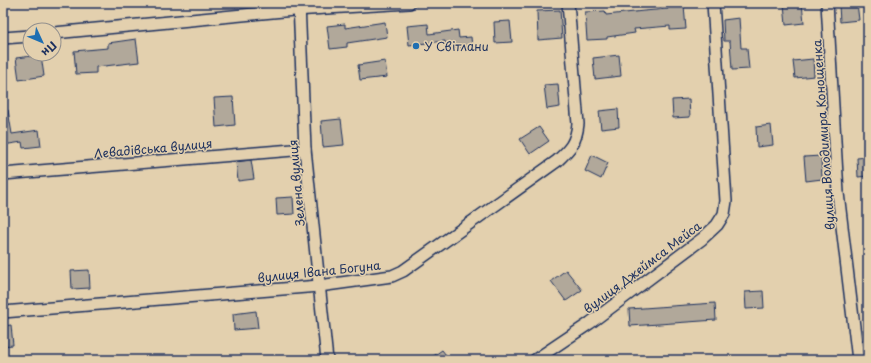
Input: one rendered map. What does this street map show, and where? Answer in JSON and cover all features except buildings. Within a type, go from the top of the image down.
[{"type":"street","points":[[62,32],[299,6],[409,3]]},
{"type":"street","name":"вулиця Івана Богуна","points":[[3,312],[319,286],[392,276],[403,271],[557,161],[573,144],[577,135],[578,124],[568,3]]},
{"type":"street","name":"вулиця Джеймса Мейса","points":[[535,360],[590,323],[702,239],[717,225],[724,214],[726,201],[713,3]]},
{"type":"street","name":"вулиця Володимира Конощенка","points":[[827,3],[838,192],[858,360]]},
{"type":"street","name":"Зелена вулиця","points":[[299,6],[305,149],[327,360]]},
{"type":"street","points":[[3,38],[22,37]]},
{"type":"street","name":"Левадівська вулиця","points":[[3,174],[305,149]]},
{"type":"place","name":"У Світлани","points":[[416,46]]}]
